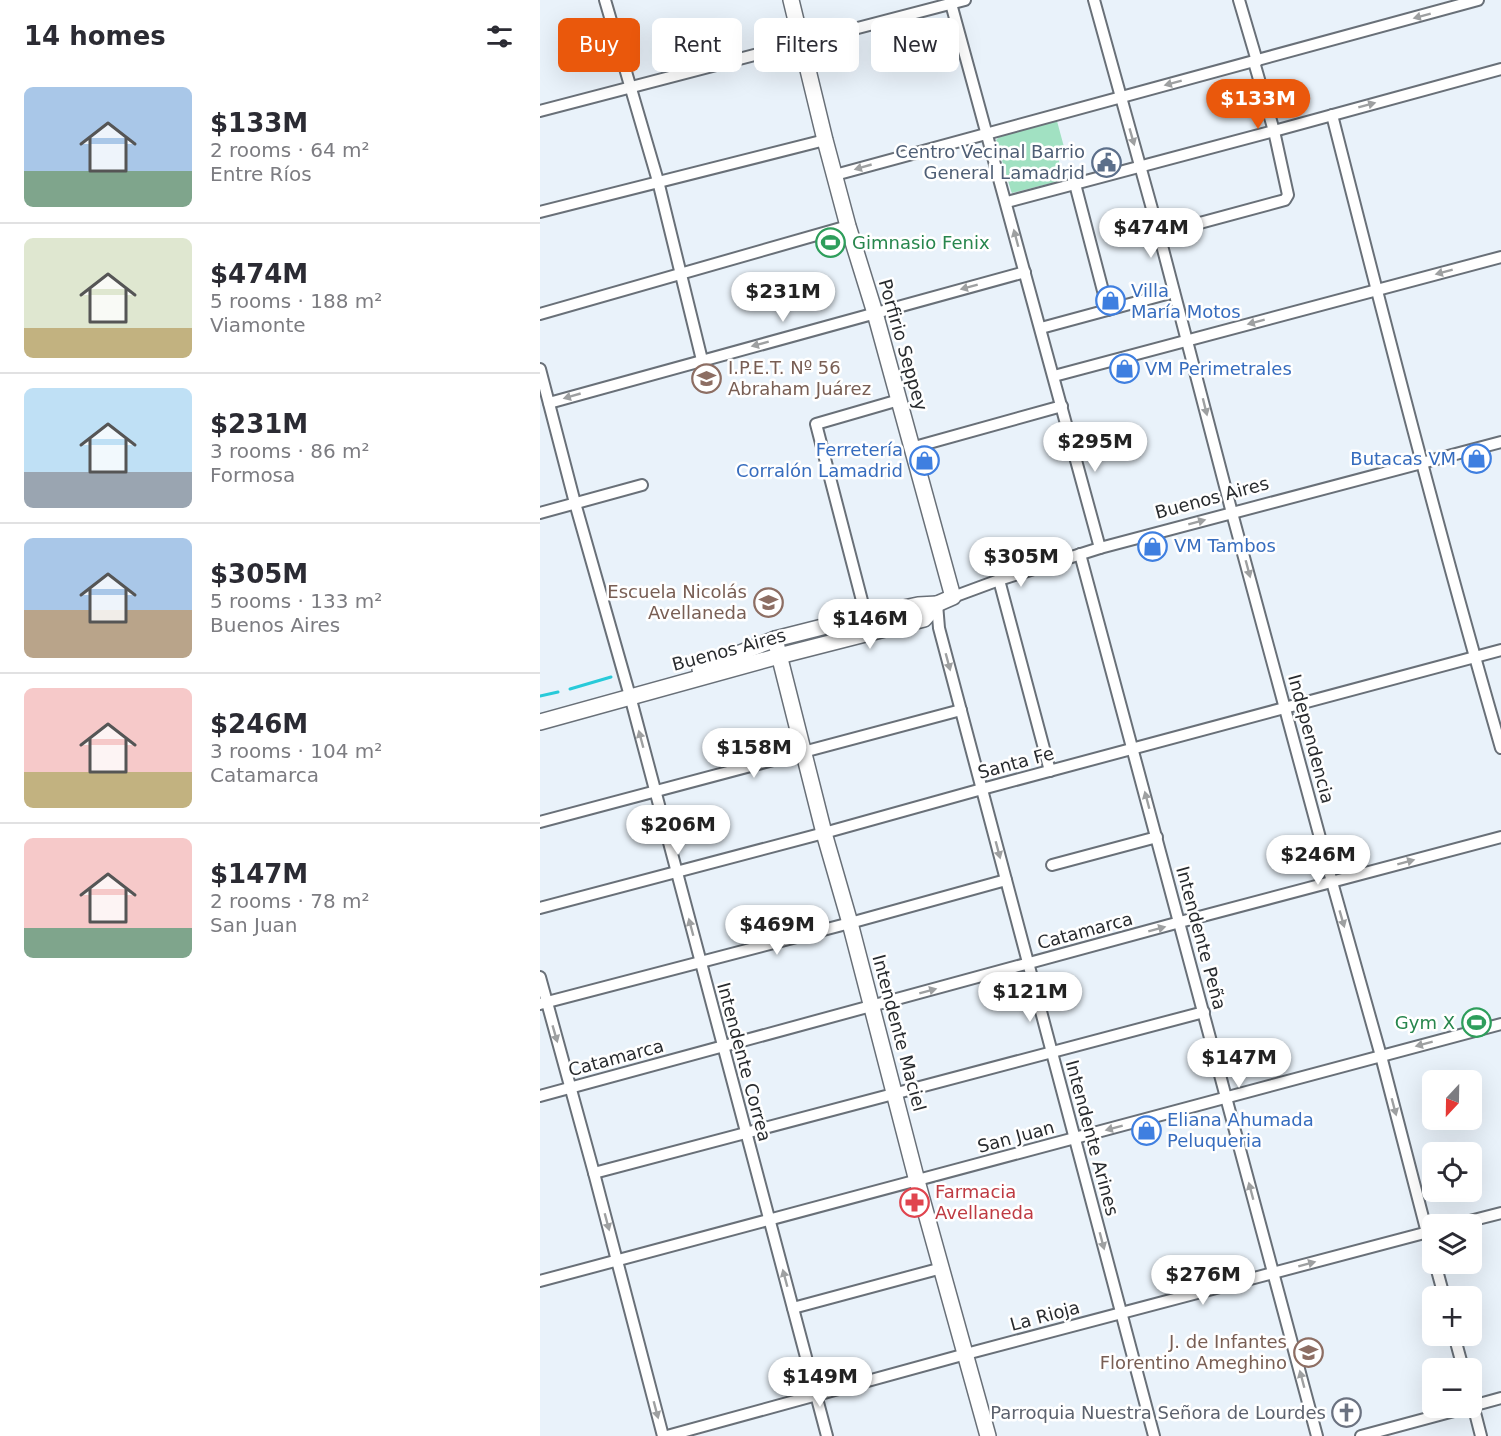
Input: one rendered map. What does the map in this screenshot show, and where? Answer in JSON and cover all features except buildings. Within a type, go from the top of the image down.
[{"type":"main road","name":"Porfirio Seppey","points":[[791,0],[796,18]]},
{"type":"main road","name":"Porfirio Seppey","points":[[809,72],[848,226],[875,313],[953,597]]},
{"type":"main road","name":"Buenos Aires","points":[[630,696],[775,639],[866,616],[918,605],[937,604],[953,597]]},
{"type":"main road","name":"Buenos Aires","points":[[540,722],[779,656],[924,619],[937,604]]},
{"type":"main road","name":"Intendente Maciel","points":[[775,639],[917,1181],[988,1436]]},
{"type":"street","points":[[605,0],[658,181],[702,360]]},
{"type":"street","points":[[859,27],[965,0]]},
{"type":"street","name":"Independencia","points":[[1094,0],[1188,339],[1332,882],[1425,1214]]},
{"type":"street","points":[[1159,234],[1285,200],[1288,195],[1239,0]]},
{"type":"street","points":[[835,175],[1256,61],[1461,2],[1478,0]]},
{"type":"street","points":[[951,2],[1100,548]]},
{"type":"street","points":[[540,111],[754,55]]},
{"type":"street","points":[[1006,202],[1274,132],[1501,69]]},
{"type":"street","points":[[1332,115],[1423,463],[1501,748]]},
{"type":"street","points":[[540,212],[825,140]]},
{"type":"street","points":[[1075,184],[1108,310]]},
{"type":"street","points":[[540,314],[848,226]]},
{"type":"street","points":[[1054,376],[1501,257]]},
{"type":"street","points":[[549,403],[1025,272]]},
{"type":"street","points":[[1041,328],[1174,292]]},
{"type":"street","name":"Intendente Correa","points":[[540,369],[575,503],[630,696],[827,1436]]},
{"type":"street","points":[[866,616],[816,423],[899,400]]},
{"type":"street","points":[[911,448],[1062,406]]},
{"type":"street","name":"Buenos Aires","points":[[953,597],[999,579],[1100,548],[1501,442]]},
{"type":"street","points":[[540,513],[642,485]]},
{"type":"street","name":"Intendente Peña","points":[[1080,554],[1317,1436]]},
{"type":"street","points":[[999,579],[1050,771]]},
{"type":"street","name":"Intendente Arines","points":[[937,604],[939,628],[1154,1436]]},
{"type":"street","name":"Santa Fe","points":[[540,908],[1501,650]]},
{"type":"street","points":[[540,822],[961,710]]},
{"type":"street","points":[[1052,865],[1157,837]]},
{"type":"street","name":"Catamarca","points":[[540,1096],[1501,837]]},
{"type":"street","points":[[543,1003],[1006,880]]},
{"type":"street","points":[[540,977],[543,1003],[571,1088],[665,1436]]},
{"type":"street","points":[[594,1173],[1204,1012]]},
{"type":"street","name":"San Juan","points":[[540,1281],[1501,1024]]},
{"type":"street","points":[[1482,1217],[1501,1212]]},
{"type":"street","name":"La Rioja","points":[[665,1436],[1422,1233]]},
{"type":"street","points":[[793,1308],[942,1268]]},
{"type":"street","points":[[1482,1402],[1501,1398]]},
{"type":"street","points":[[1361,1436],[1425,1418]]},
{"type":"street","points":[[1475,1418],[1481,1436]]},
{"type":"green space","points":[[1057,121],[1064,147],[1056,150],[1064,180],[1012,193],[996,140],[1000,136]]},
{"type":"waterway","points":[[570,689],[611,677]]},
{"type":"waterway","points":[[540,696],[558,692]]},
{"type":"place","name":"Centro Vecinal Barrio General Lamadrid","points":[[1106,162]]},
{"type":"place","name":"Gimnasio Fenix","points":[[831,243]]},
{"type":"place","name":"Villa María Motos","points":[[1110,301]]},
{"type":"place","name":"VM Perimetrales","points":[[1124,369]]},
{"type":"place","name":"I.P.E.T. Nº 56 Abraham Juárez","points":[[707,378]]},
{"type":"place","name":"Butacas VM","points":[[1477,459]]},
{"type":"place","name":"Ferretería Corralón Lamadrid","points":[[924,460]]},
{"type":"place","name":"VM Tambos","points":[[1153,546]]},
{"type":"place","name":"Escuela Nicolás Avellaneda","points":[[768,602]]},
{"type":"place","name":"Gym X","points":[[1476,1023]]},
{"type":"place","name":"Eliana Ahumada Peluqueria","points":[[1146,1130]]},
{"type":"place","name":"Farmacia Avellaneda","points":[[914,1202]]},
{"type":"place","name":"J. de Infantes Florentino Ameghino","points":[[1308,1352]]},
{"type":"place","name":"Parroquia Nuestra Señora de Lourdes","points":[[1347,1413]]}]
